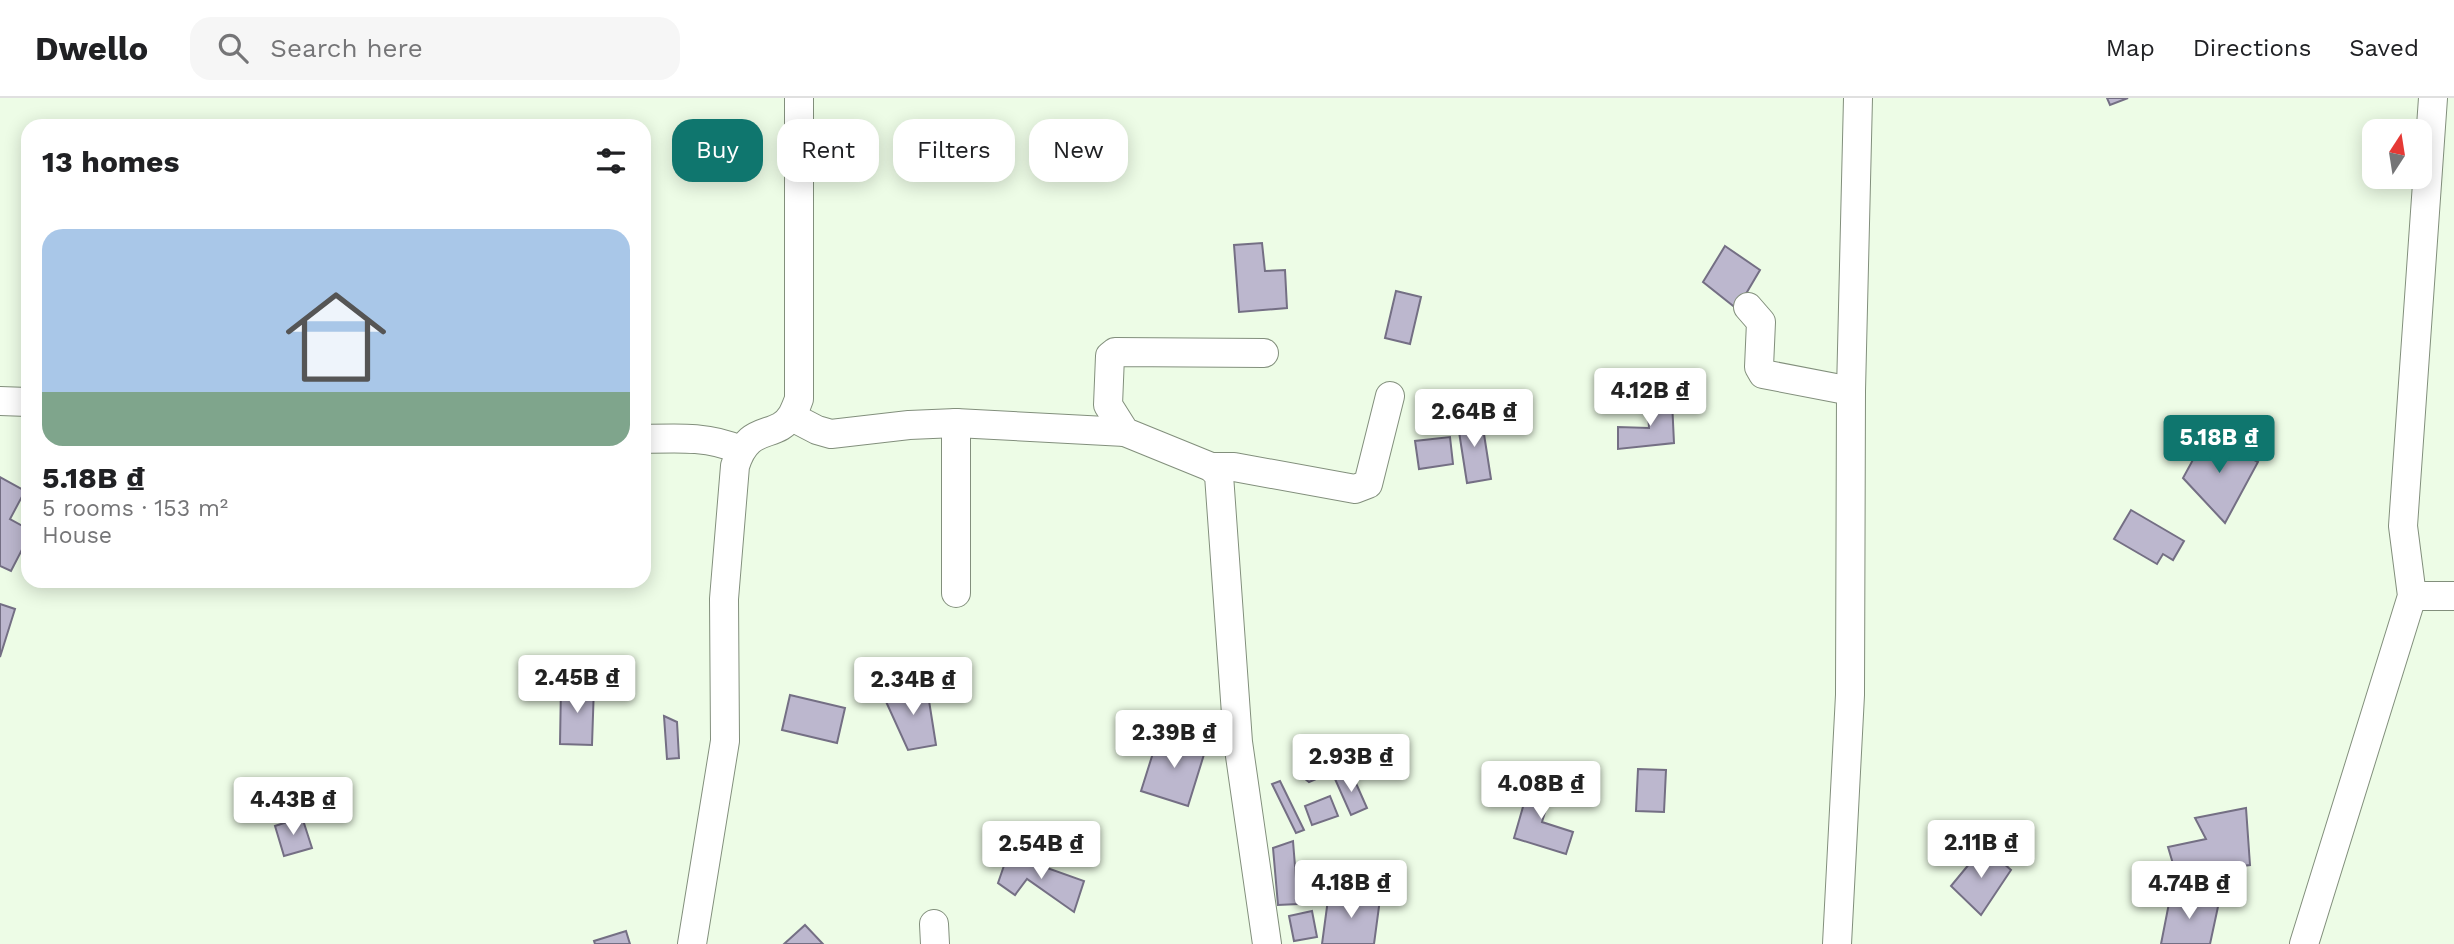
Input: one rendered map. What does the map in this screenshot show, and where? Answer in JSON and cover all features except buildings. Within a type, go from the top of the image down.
[{"type":"street","points":[[692,944],[725,741],[724,599],[734,466],[740,450],[750,438],[777,427],[792,417],[799,399],[799,98]]},
{"type":"street","points":[[1837,944],[1850,695],[1851,391],[1858,98]]},
{"type":"street","points":[[2304,944],[2412,596],[2403,526],[2433,98]]},
{"type":"street","points":[[1748,307],[1761,322],[1759,368],[1763,374],[1851,391]]},
{"type":"street","points":[[1125,432],[1108,405],[1108,367],[1110,356],[1115,352],[1264,353]]},
{"type":"street","points":[[792,417],[831,434],[909,425],[956,423],[1125,432],[1211,467],[1234,467],[1354,489],[1368,484],[1390,396]]},
{"type":"street","points":[[0,401],[21,402]]},
{"type":"street","points":[[956,423],[956,593]]},
{"type":"street","points":[[651,439],[721,441],[740,450]]},
{"type":"street","points":[[1211,467],[1219,475],[1221,485],[1238,742],[1266,944]]},
{"type":"street","points":[[2412,596],[2454,596]]}]
